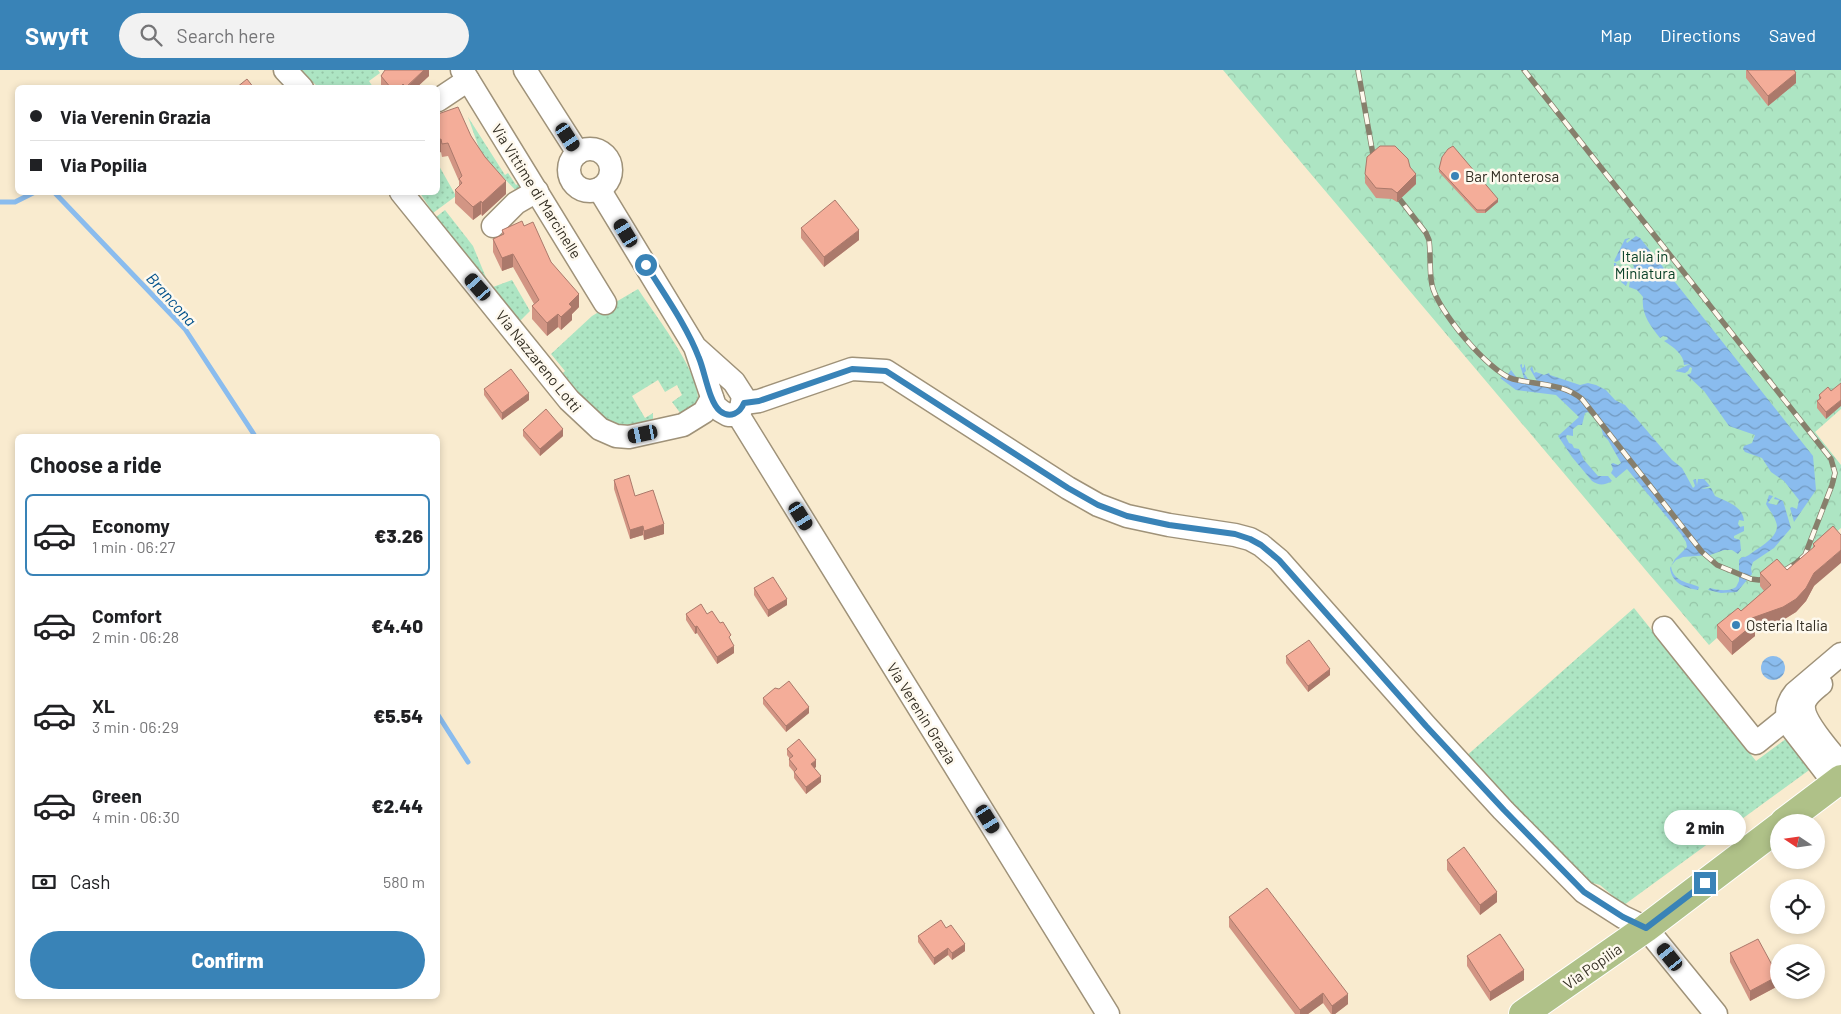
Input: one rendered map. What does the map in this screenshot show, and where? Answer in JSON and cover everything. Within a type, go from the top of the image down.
[{"type":"main road","points":[[1794,814],[1839,776]]},
{"type":"main road","name":"Via Popilia","points":[[1523,1014],[1646,928],[1770,834]]},
{"type":"street","points":[[286,70],[299,85]]},
{"type":"street","points":[[525,70],[578,153]]},
{"type":"street","name":"Via Vittime di Marcinelle","points":[[440,98],[465,75],[605,303]]},
{"type":"street","points":[[595,150],[601,153],[608,161],[610,177],[599,189],[593,191],[581,189],[572,181],[569,169],[578,153],[595,150]]},
{"type":"street","name":"Via Verenin Grazia","points":[[599,189],[695,347],[712,398],[721,412],[736,410]]},
{"type":"street","points":[[493,226],[516,203],[537,192]]},
{"type":"street","name":"Via Nazzareno Lotti","points":[[403,195],[570,400],[600,429],[616,436],[629,437],[683,425],[704,412],[712,398]]},
{"type":"street","name":"Via Verenin Grazia","points":[[695,347],[741,391],[736,410],[1108,1014]]},
{"type":"street","points":[[683,425],[736,410],[852,369],[886,371],[1068,488],[1098,505],[1127,516],[1169,525],[1235,534],[1261,545],[1279,560],[1490,796],[1584,892],[1623,917],[1646,928],[1716,1014]]},
{"type":"street","points":[[1664,628],[1756,743],[1787,718]]},
{"type":"street","points":[[1839,776],[1791,726],[1787,718],[1786,709],[1789,700],[1795,693],[1841,654]]},
{"type":"street","points":[[1839,776],[1808,722],[1804,711],[1805,702],[1810,693],[1841,667]]},
{"type":"green space","points":[[300,70],[378,70],[380,73],[369,81],[372,85],[316,85]]},
{"type":"green space","name":"Italia in Miniatura","points":[[1223,70],[1841,70],[1841,409],[1815,432],[1841,465],[1841,528],[1709,645]]},
{"type":"green space","points":[[468,117],[505,175],[508,173],[516,185],[521,182],[522,185],[518,193],[487,160],[479,148]]},
{"type":"green space","points":[[440,168],[456,196],[433,213],[421,195],[440,195]]},
{"type":"green space","points":[[445,210],[473,246],[487,280],[436,217]]},
{"type":"green space","points":[[512,280],[530,311],[520,321],[493,287]]},
{"type":"green space","points":[[638,289],[666,329],[685,361],[693,377],[698,404],[681,414],[672,402],[682,395],[677,385],[665,392],[658,380],[632,396],[645,418],[653,413],[653,419],[645,423],[626,426],[615,424],[595,411],[563,373],[565,371],[551,354],[592,316]]},
{"type":"green space","points":[[1634,608],[1756,761],[1787,738],[1812,768],[1624,905],[1600,885],[1585,881],[1464,758]]},
{"type":"water","points":[[1636,236],[1640,238],[1813,456],[1816,490],[1794,522],[1790,508],[1797,509],[1799,500],[1784,481],[1771,472],[1762,458],[1745,452],[1743,449],[1744,446],[1752,443],[1755,435],[1729,426],[1704,391],[1687,375],[1691,373],[1692,368],[1690,367],[1685,373],[1675,371],[1690,364],[1684,365],[1680,354],[1664,341],[1668,339],[1667,337],[1663,336],[1660,338],[1647,319],[1643,309],[1643,297],[1637,290],[1629,287],[1630,281],[1628,281],[1626,286],[1621,282],[1625,277],[1623,276],[1618,279],[1614,274],[1614,263],[1616,263],[1617,268],[1624,266],[1626,271],[1634,268],[1632,258],[1614,261],[1625,239],[1630,238],[1626,241],[1627,243]]},
{"type":"water","points":[[1522,364],[1522,368],[1524,364],[1525,366],[1526,371],[1524,373],[1532,385],[1535,385],[1537,381],[1530,369],[1532,366],[1534,373],[1544,375],[1549,373],[1550,375],[1580,385],[1588,383],[1596,385],[1606,390],[1615,400],[1625,405],[1672,460],[1682,468],[1693,488],[1695,486],[1693,480],[1696,479],[1697,485],[1698,479],[1704,479],[1710,486],[1701,489],[1711,488],[1715,496],[1738,508],[1744,521],[1739,520],[1738,524],[1740,527],[1744,526],[1744,531],[1734,536],[1734,538],[1740,540],[1741,550],[1738,554],[1732,550],[1724,550],[1710,555],[1683,557],[1676,560],[1671,566],[1675,559],[1687,547],[1681,534],[1627,469],[1616,478],[1611,473],[1613,469],[1611,464],[1618,465],[1621,463],[1608,440],[1603,435],[1600,425],[1588,412],[1585,413],[1582,425],[1578,425],[1573,429],[1573,436],[1567,435],[1566,437],[1574,448],[1579,449],[1584,460],[1598,476],[1608,476],[1612,481],[1597,484],[1592,481],[1558,436],[1579,417],[1556,395],[1516,390],[1500,378],[1511,370],[1520,382],[1523,382],[1524,378],[1520,365]]},
{"type":"water","points":[[1769,495],[1773,496],[1768,503],[1778,504],[1779,500],[1774,499],[1775,497],[1783,501],[1791,528],[1774,548],[1753,562],[1752,574],[1737,592],[1721,593],[1708,590],[1710,588],[1727,590],[1736,587],[1739,581],[1739,560],[1763,545],[1776,532],[1776,522],[1766,504]]},
{"type":"water","points":[[1671,566],[1672,571],[1678,578],[1699,587],[1698,590],[1688,588],[1676,581],[1671,573]]},
{"type":"water","points":[[1773,656],[1782,659],[1785,668],[1782,677],[1773,680],[1764,677],[1761,668],[1764,659]]},
{"type":"building","points":[[385,70],[424,70],[408,85],[388,85],[381,76]]},
{"type":"building","points":[[1747,70],[1794,70],[1796,73],[1768,96]]},
{"type":"building","points":[[247,79],[252,85],[240,85]]},
{"type":"building","points":[[458,107],[471,136],[485,157],[506,181],[482,203],[481,201],[473,207],[455,190],[462,183],[459,179],[462,176],[448,143],[442,144],[440,139],[440,113]]},
{"type":"building","points":[[1380,146],[1395,146],[1408,159],[1410,167],[1416,174],[1397,193],[1392,189],[1376,188],[1365,174],[1367,157]]},
{"type":"building","points":[[1453,146],[1498,199],[1485,210],[1477,210],[1439,169],[1442,157]]},
{"type":"building","points":[[835,200],[859,230],[824,257],[801,228]]},
{"type":"building","points":[[522,221],[524,226],[533,222],[551,262],[579,294],[569,304],[572,307],[561,317],[558,314],[547,323],[532,306],[539,300],[513,254],[502,258],[493,239],[504,234],[502,230]]},
{"type":"building","points":[[511,369],[529,393],[502,413],[484,389]]},
{"type":"building","points":[[1841,383],[1841,400],[1826,412],[1817,401],[1821,398],[1819,395],[1828,387],[1831,391]]},
{"type":"building","points":[[546,409],[563,429],[540,449],[523,430]]},
{"type":"building","points":[[629,475],[635,496],[653,490],[664,524],[644,531],[643,526],[630,530],[614,480]]},
{"type":"building","points":[[1833,526],[1841,535],[1841,550],[1814,573],[1806,588],[1796,599],[1783,607],[1752,618],[1755,623],[1732,642],[1717,625],[1738,608],[1741,611],[1771,585],[1760,573],[1777,559],[1787,570],[1815,546],[1813,544]]},
{"type":"building","points":[[773,577],[787,599],[768,610],[754,588]]},
{"type":"building","points":[[701,604],[707,614],[712,611],[720,623],[723,622],[731,635],[729,637],[734,646],[717,657],[697,626],[695,627],[686,614]]},
{"type":"building","points":[[1309,640],[1330,669],[1308,686],[1286,656]]},
{"type":"building","points":[[789,681],[809,707],[786,726],[763,698],[775,688],[779,689]]},
{"type":"building","points":[[799,739],[816,760],[811,764],[821,776],[806,787],[794,772],[797,769],[789,759],[793,756],[787,749]]},
{"type":"building","points":[[1464,847],[1497,892],[1480,905],[1447,860]]},
{"type":"building","points":[[1267,888],[1348,994],[1332,1006],[1323,993],[1300,1010],[1229,917]]},
{"type":"building","points":[[941,920],[946,928],[951,925],[965,944],[952,953],[948,948],[934,958],[918,936]]},
{"type":"building","points":[[1500,934],[1524,970],[1490,992],[1467,956]]},
{"type":"building","points":[[1758,939],[1770,961],[1770,980],[1750,991],[1730,953]]},
{"type":"waterway","name":"Brancona","points":[[0,202],[15,202],[29,195]]},
{"type":"waterway","name":"Brancona","points":[[57,195],[185,329],[254,434]]},
{"type":"waterway","name":"Brancona","points":[[440,718],[468,762]]},
{"type":"railway","points":[[1358,70],[1375,166]]},
{"type":"railway","points":[[1391,188],[1426,233],[1429,240],[1432,285],[1436,296],[1453,324],[1478,353],[1503,374],[1513,379],[1558,387],[1582,399],[1702,552],[1717,565],[1751,579],[1759,580],[1774,577],[1796,563],[1805,555],[1832,485],[1835,473],[1831,459],[1524,70]]},
{"type":"place","name":"Bar Monterosa","points":[[1455,176]]},
{"type":"place","name":"Osteria Italia","points":[[1736,625]]},
{"type":"route","points":[[646,265],[695,347],[707,378],[712,398],[721,412],[733,415],[737,413],[744,403],[759,401],[852,369],[886,371],[1068,488],[1098,505],[1127,516],[1169,525],[1235,534],[1250,539],[1261,545],[1279,560],[1426,726],[1584,892],[1623,917],[1646,928],[1705,883]]}]
